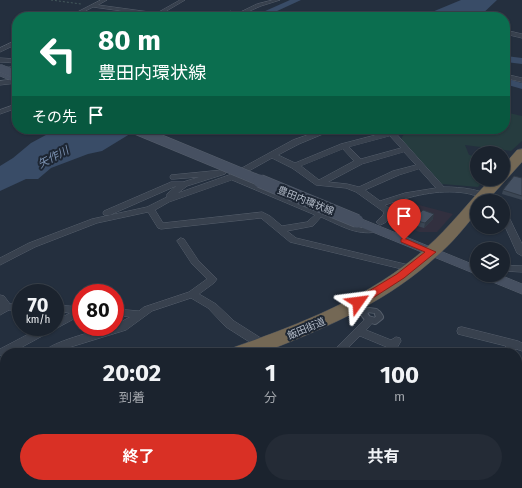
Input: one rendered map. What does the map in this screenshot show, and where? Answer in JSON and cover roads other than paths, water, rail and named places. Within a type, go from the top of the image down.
[{"type":"highway","points":[[510,167],[522,153]]},
{"type":"highway","name":"飯田街道","points":[[488,194],[494,186]]},
{"type":"highway","name":"飯田街道","points":[[270,348],[378,291],[434,249],[470,213]]},
{"type":"street","points":[[80,12],[104,0]]},
{"type":"street","points":[[163,12],[183,0]]},
{"type":"street","points":[[243,12],[259,5],[278,0]]},
{"type":"street","points":[[93,6],[136,12]]},
{"type":"street","points":[[510,33],[522,36]]},
{"type":"street","points":[[0,50],[12,44]]},
{"type":"street","points":[[0,60],[12,61]]},
{"type":"street","points":[[0,69],[12,69]]},
{"type":"street","points":[[0,69],[12,73]]},
{"type":"street","points":[[0,73],[12,79]]},
{"type":"street","points":[[510,77],[522,80]]},
{"type":"street","points":[[0,82],[12,81]]},
{"type":"street","points":[[0,112],[12,108]]},
{"type":"street","name":"豊田内環状線","points":[[148,134],[379,226],[434,249],[470,267]]},
{"type":"street","name":"豊田内環状線","points":[[162,134],[361,219]]},
{"type":"street","points":[[0,262],[32,245],[94,221],[150,209],[166,200],[232,176],[308,134]]},
{"type":"street","points":[[296,142],[318,134]]},
{"type":"street","points":[[296,166],[344,146],[381,134]]},
{"type":"street","points":[[393,134],[442,190]]},
{"type":"street","points":[[344,146],[359,162]]},
{"type":"street","points":[[319,183],[359,162],[407,149]]},
{"type":"street","points":[[232,176],[358,230],[368,232],[379,226],[387,216],[388,211],[381,204],[359,190],[347,186],[319,183],[296,166],[272,155]]},
{"type":"street","points":[[359,190],[396,174],[422,166]]},
{"type":"street","points":[[94,221],[105,214],[138,201],[174,184],[184,184],[222,172],[174,177]]},
{"type":"street","points":[[166,200],[184,184]]},
{"type":"street","points":[[381,204],[421,191],[442,190],[470,197]]},
{"type":"street","points":[[150,209],[161,226],[262,215],[294,240],[410,268]]},
{"type":"street","points":[[280,229],[310,224],[320,214]]},
{"type":"street","points":[[510,228],[522,253]]},
{"type":"street","points":[[57,348],[122,327],[139,314],[168,301],[192,294],[211,282],[212,279],[195,262],[182,241]]},
{"type":"street","name":"豊田内環状線","points":[[434,249],[470,260]]},
{"type":"street","points":[[510,268],[522,269]]},
{"type":"street","points":[[510,275],[522,280]]},
{"type":"street","points":[[505,282],[522,289]]},
{"type":"street","points":[[192,294],[212,306],[230,324],[266,348]]},
{"type":"street","points":[[0,298],[3,309]]},
{"type":"street","points":[[124,313],[139,314]]},
{"type":"street","points":[[341,348],[370,320]]},
{"type":"street","points":[[359,331],[393,345],[396,341]]},
{"type":"street","points":[[462,331],[518,346]]},
{"type":"street","points":[[12,348],[34,336]]},
{"type":"water","points":[[461,0],[497,0],[484,12],[432,12]]},
{"type":"water","name":"矢作川","points":[[48,134],[130,134],[102,151],[88,154],[51,168],[38,179],[26,179],[0,191],[0,166],[13,158],[31,143]]},
{"type":"waterway","points":[[268,12],[297,0]]},
{"type":"waterway","points":[[510,60],[522,61]]},
{"type":"waterway","points":[[510,82],[522,86]]}]
